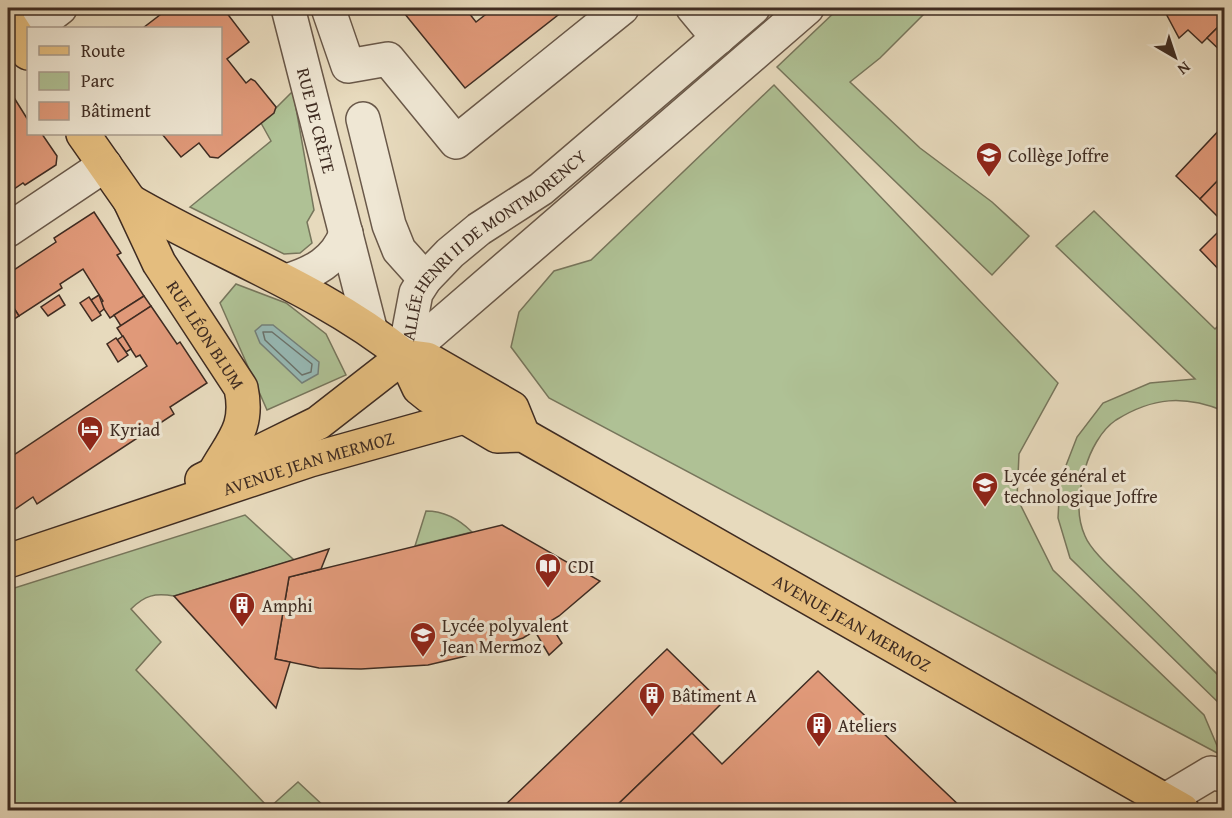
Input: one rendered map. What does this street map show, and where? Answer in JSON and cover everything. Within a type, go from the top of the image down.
[{"type":"main road","name":"RUE LÉON BLUM","points":[[84,135],[130,201],[159,263],[241,388],[245,405],[243,423],[216,471]]},
{"type":"main road","name":"RUE LÉON BLUM","points":[[130,201],[188,235],[286,281],[370,328],[404,356]]},
{"type":"main road","name":"AVENUE JEAN MERMOZ","points":[[155,509],[216,471],[318,423],[404,356],[419,388],[464,417],[497,436],[523,435],[1168,807]]},
{"type":"main road","points":[[404,356],[427,358],[512,408],[523,435]]},
{"type":"main road","name":"AVENUE JEAN MERMOZ","points":[[8,561],[155,509],[216,493],[381,438],[464,417]]},
{"type":"street","points":[[35,27],[60,8]]},
{"type":"street","name":"RUE DE CRÈTE","points":[[288,8],[370,328]]},
{"type":"street","points":[[328,8],[348,66],[388,59],[456,142],[622,8]]},
{"type":"street","points":[[693,8],[718,38]]},
{"type":"street","name":"ALLÉE HENRI II DE MONTMORENCY","points":[[404,356],[416,293],[425,279],[450,253],[479,229],[541,189],[753,8]]},
{"type":"street","name":"ALLÉE HENRI II DE MONTMORENCY","points":[[404,356],[807,8]]},
{"type":"street","points":[[363,119],[389,225],[399,250],[425,279]]},
{"type":"street","points":[[8,230],[105,165]]},
{"type":"street","points":[[286,281],[307,275],[324,265],[341,247],[346,233]]},
{"type":"street","points":[[450,253],[480,289]]},
{"type":"street","points":[[1168,807],[1211,773],[1224,775]]},
{"type":"green space","points":[[839,8],[930,8],[880,58],[850,82],[920,148],[992,202],[1029,236],[992,275],[777,67]]},
{"type":"green space","name":"Lycée général et technologique Joffre","points":[[774,85],[1058,383],[1019,454],[1017,498],[1053,570],[1204,715],[1221,755],[549,398],[511,347],[519,312],[554,271],[591,260]]},
{"type":"green space","points":[[293,91],[314,210],[307,222],[312,243],[300,253],[284,254],[190,207],[271,141],[261,123]]},
{"type":"green space","points":[[1094,211],[1215,329],[1224,320],[1224,411],[1195,402],[1169,401],[1143,407],[1116,420],[1101,435],[1090,455],[1083,477],[1079,503],[1082,528],[1092,548],[1224,681],[1224,708],[1070,558],[1058,518],[1060,481],[1077,437],[1103,403],[1150,383],[1195,379],[1056,246]]},
{"type":"green space","points":[[236,284],[286,303],[326,334],[346,375],[267,410],[220,303]]},
{"type":"green space","points":[[426,511],[439,512],[451,517],[472,532],[415,546]]},
{"type":"green space","points":[[245,515],[294,560],[174,596],[156,595],[141,601],[131,609],[161,642],[136,670],[269,808],[298,782],[328,810],[8,810],[8,590]]},
{"type":"water","points":[[262,325],[273,325],[319,362],[318,374],[302,383],[260,343],[255,331]]},
{"type":"building","points":[[169,8],[223,8],[249,42],[227,59],[246,83],[251,79],[255,81],[276,107],[274,113],[218,158],[210,157],[199,143],[181,157],[163,135],[222,135],[222,27],[144,27]]},
{"type":"building","points":[[400,8],[465,8],[476,22],[494,8],[567,8],[465,88]]},
{"type":"building","points":[[1163,8],[1224,8],[1224,21],[1202,43],[1188,30],[1179,38]]},
{"type":"building","points":[[1224,21],[1224,54],[1207,38]]},
{"type":"building","points":[[8,88],[27,118],[27,135],[43,135],[57,156],[56,165],[8,193]]},
{"type":"building","points":[[1224,125],[1224,174],[1200,199],[1176,176]]},
{"type":"building","points":[[1224,174],[1224,223],[1200,199]]},
{"type":"building","points":[[94,212],[121,253],[117,255],[144,296],[110,318],[100,303],[103,301],[83,269],[60,284],[62,288],[19,316],[8,299],[8,274],[56,242],[54,238]]},
{"type":"building","points":[[1218,232],[1224,239],[1224,275],[1200,250]]},
{"type":"building","points":[[59,295],[65,305],[48,316],[41,307]]},
{"type":"building","points":[[99,295],[104,309],[99,313],[91,300]]},
{"type":"building","points":[[144,296],[151,306],[121,326],[114,315]]},
{"type":"building","points":[[89,297],[101,315],[92,321],[80,303]]},
{"type":"building","points":[[8,299],[19,316],[8,323]]},
{"type":"building","points":[[151,306],[177,344],[180,342],[207,383],[170,407],[174,414],[37,504],[33,497],[8,514],[8,459],[147,366],[140,355],[136,357],[117,328]]},
{"type":"building","points":[[123,336],[131,349],[126,352],[117,340]]},
{"type":"building","points":[[116,338],[128,355],[118,362],[107,344]]},
{"type":"building","points":[[502,525],[600,581],[559,616],[523,638],[462,657],[428,665],[361,669],[319,668],[275,659],[289,577]]},
{"type":"building","name":"Amphi","points":[[329,549],[321,569],[289,577],[275,659],[290,662],[276,708],[174,596]]},
{"type":"building","points":[[550,624],[562,643],[549,655],[536,633]]},
{"type":"building","name":"Bâtiment A","points":[[667,649],[722,703],[692,733],[612,810],[500,810]]},
{"type":"building","name":"Ateliers","points":[[818,671],[964,810],[612,810],[692,733],[722,764]]},
{"type":"place","name":"Collège Joffre","points":[[989,178]]},
{"type":"place","name":"Kyriad","points":[[90,452]]},
{"type":"place","name":"Lycée général et technologique Joffre","points":[[985,508]]},
{"type":"place","name":"CDI","points":[[548,589]]},
{"type":"place","name":"Amphi","points":[[242,628]]},
{"type":"place","name":"Lycée polyvalent Jean Mermoz","points":[[423,658]]},
{"type":"place","name":"Bâtiment A","points":[[652,718]]},
{"type":"place","name":"Ateliers","points":[[819,748]]}]
